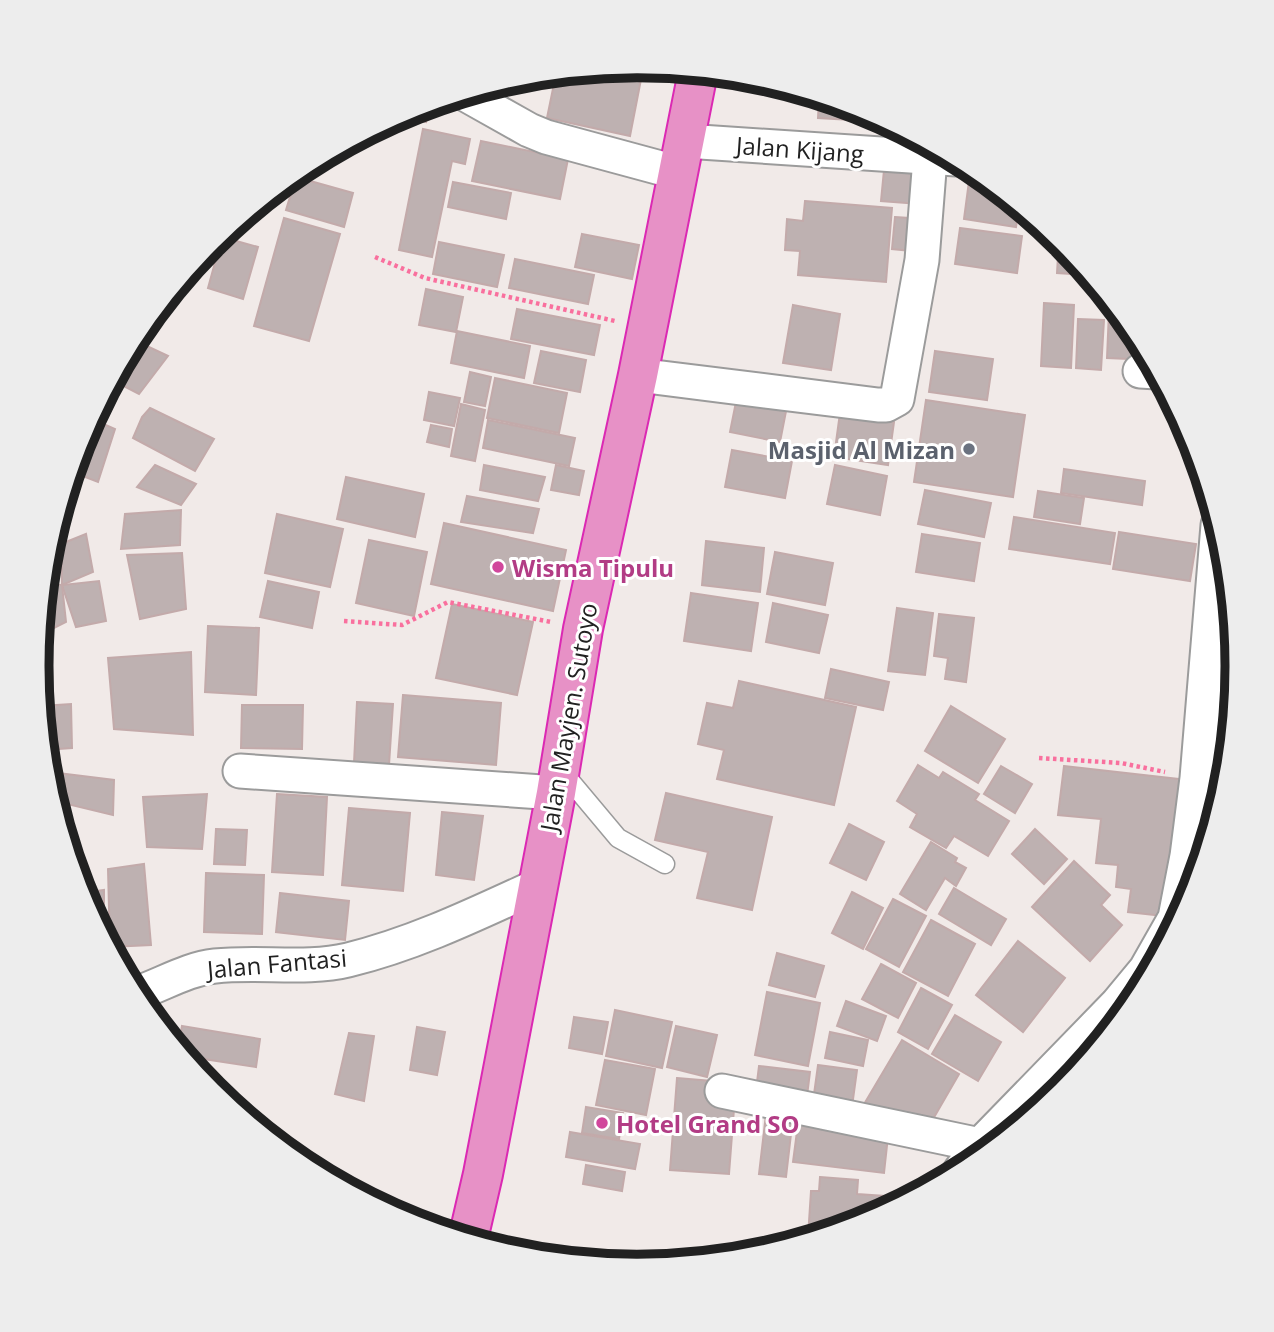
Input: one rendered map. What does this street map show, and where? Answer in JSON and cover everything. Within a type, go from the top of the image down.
[{"type":"highway","name":"Jalan Mayjen. Sutoyo","points":[[470,1230],[483,1174],[583,629],[638,375],[696,81]]},
{"type":"street","name":"Jalan Kijang","points":[[477,101],[546,137],[682,157],[934,159]]},
{"type":"street","points":[[638,375],[878,405],[897,400],[942,164]]},
{"type":"street","points":[[1182,885],[1197,778],[1215,558]]},
{"type":"street","points":[[240,771],[557,780]]},
{"type":"street","name":"Jalan Fantasi","points":[[146,990],[189,972],[214,966],[252,963],[317,964],[348,960],[453,925],[537,886]]},
{"type":"street","points":[[994,1132],[1125,994]]},
{"type":"street","points":[[722,1091],[962,1156]]},
{"type":"lane","points":[[557,780],[618,838],[665,864]]},
{"type":"path","points":[[375,257],[425,278],[647,328]]},
{"type":"path","points":[[344,621],[401,625],[448,602],[583,629]]},
{"type":"path","points":[[1040,758],[1121,763],[1197,778]]},
{"type":"building","points":[[641,78],[630,136],[547,118],[554,84]]},
{"type":"building","points":[[819,107],[855,120],[818,118]]},
{"type":"building","points":[[423,129],[470,139],[465,164],[452,161],[432,257],[399,250]]},
{"type":"building","points":[[481,141],[568,159],[560,199],[472,181]]},
{"type":"building","points":[[884,170],[922,173],[919,204],[881,201]]},
{"type":"building","points":[[306,180],[353,193],[344,227],[286,210],[292,190]]},
{"type":"building","points":[[969,181],[1017,218],[1016,227],[964,219]]},
{"type":"building","points":[[453,182],[511,193],[506,219],[448,207]]},
{"type":"building","points":[[805,201],[892,208],[886,282],[798,275],[800,251],[785,250],[787,219],[803,221]]},
{"type":"building","points":[[895,217],[924,219],[921,252],[892,249]]},
{"type":"building","points":[[284,218],[340,234],[309,341],[254,326]]},
{"type":"building","points":[[960,228],[1022,236],[1017,273],[955,264]]},
{"type":"building","points":[[582,234],[639,245],[632,279],[575,267]]},
{"type":"building","points":[[232,240],[258,247],[243,299],[208,288],[217,254]]},
{"type":"building","points":[[439,242],[504,255],[497,287],[433,274]]},
{"type":"building","points":[[1058,255],[1075,274],[1057,273]]},
{"type":"building","points":[[515,259],[594,275],[588,304],[509,288]]},
{"type":"building","points":[[426,289],[463,297],[456,332],[419,325]]},
{"type":"building","points":[[1044,303],[1074,305],[1071,368],[1041,366]]},
{"type":"building","points":[[793,305],[840,314],[831,370],[783,363]]},
{"type":"building","points":[[517,309],[600,325],[594,355],[511,339]]},
{"type":"building","points":[[1109,316],[1138,359],[1107,358]]},
{"type":"building","points":[[1078,319],[1104,320],[1101,370],[1076,368]]},
{"type":"building","points":[[457,331],[530,346],[524,378],[451,363]]},
{"type":"building","points":[[144,345],[168,356],[139,394],[121,385]]},
{"type":"building","points":[[541,351],[586,360],[580,392],[534,383]]},
{"type":"building","points":[[935,351],[993,359],[987,400],[929,392]]},
{"type":"building","points":[[470,372],[491,377],[485,406],[464,402]]},
{"type":"building","points":[[495,378],[567,393],[559,433],[487,418]]},
{"type":"building","points":[[429,392],[460,398],[454,426],[424,420]]},
{"type":"building","points":[[737,397],[787,406],[780,442],[730,432]]},
{"type":"building","name":"Masjid Al Mizan","points":[[926,400],[1025,415],[1013,497],[914,482]]},
{"type":"building","points":[[461,404],[485,410],[475,461],[451,456]]},
{"type":"building","points":[[150,408],[214,439],[195,471],[133,438],[142,417]]},
{"type":"building","points":[[840,413],[894,422],[888,465],[834,457]]},
{"type":"building","points":[[488,420],[575,438],[569,466],[483,448]]},
{"type":"building","points":[[102,423],[115,429],[98,482],[81,475]]},
{"type":"building","points":[[431,425],[452,429],[449,447],[427,442]]},
{"type":"building","points":[[732,450],[792,461],[785,498],[725,487]]},
{"type":"building","points":[[155,465],[196,484],[181,505],[137,487]]},
{"type":"building","points":[[484,465],[545,477],[538,501],[480,490]]},
{"type":"building","points":[[556,465],[584,471],[579,495],[551,490]]},
{"type":"building","points":[[835,465],[887,476],[880,515],[827,504]]},
{"type":"building","points":[[1064,469],[1145,481],[1142,505],[1061,493]]},
{"type":"building","points":[[346,477],[424,494],[415,537],[337,519]]},
{"type":"building","points":[[925,490],[991,503],[984,537],[918,524]]},
{"type":"building","points":[[1038,491],[1084,498],[1080,524],[1034,517]]},
{"type":"building","points":[[467,496],[539,509],[533,533],[461,522]]},
{"type":"building","points":[[181,510],[180,545],[121,549],[125,514]]},
{"type":"building","points":[[277,514],[343,529],[330,587],[265,573]]},
{"type":"building","points":[[1014,517],[1115,533],[1110,564],[1009,549]]},
{"type":"building","name":"Wisma Tipulu","points":[[444,523],[566,550],[553,611],[431,584]]},
{"type":"building","points":[[1119,532],[1196,544],[1190,581],[1113,569]]},
{"type":"building","points":[[86,534],[93,572],[62,585],[62,544]]},
{"type":"building","points":[[922,534],[980,543],[974,581],[916,572]]},
{"type":"building","points":[[369,540],[427,552],[414,616],[356,603]]},
{"type":"building","points":[[706,541],[764,548],[760,592],[702,585]]},
{"type":"building","points":[[775,552],[833,563],[825,605],[767,594]]},
{"type":"building","points":[[182,553],[186,609],[140,619],[127,555]]},
{"type":"building","points":[[99,581],[106,621],[76,627],[62,585]]},
{"type":"building","points":[[268,581],[319,592],[312,628],[260,617]]},
{"type":"building","points":[[55,585],[62,585],[66,622],[50,630]]},
{"type":"building","points":[[691,593],[758,603],[751,651],[684,641]]},
{"type":"building","points":[[773,603],[828,615],[819,653],[766,642]]},
{"type":"building","points":[[452,604],[533,622],[517,695],[436,678]]},
{"type":"building","points":[[897,608],[933,613],[925,675],[888,671]]},
{"type":"building","points":[[939,614],[974,618],[966,682],[945,679],[948,658],[934,656]]},
{"type":"building","points":[[208,626],[259,628],[256,695],[205,692]]},
{"type":"building","points":[[191,652],[193,735],[114,729],[108,658]]},
{"type":"building","points":[[831,669],[889,682],[883,710],[825,698]]},
{"type":"building","points":[[739,681],[856,707],[834,805],[717,779],[724,750],[698,744],[707,703],[733,708]]},
{"type":"building","points":[[403,695],[501,703],[496,765],[398,757]]},
{"type":"building","points":[[357,702],[393,704],[389,765],[354,763]]},
{"type":"building","points":[[71,704],[72,748],[55,749],[50,705]]},
{"type":"building","points":[[242,705],[303,705],[302,749],[241,748]]},
{"type":"building","points":[[951,706],[1005,739],[978,783],[925,751]]},
{"type":"building","points":[[918,765],[939,778],[943,772],[979,794],[975,800],[1009,821],[988,856],[954,836],[946,848],[910,827],[917,814],[897,801]]},
{"type":"building","points":[[1001,766],[1032,784],[1015,813],[984,794]]},
{"type":"building","points":[[1064,766],[1187,780],[1173,906],[1168,917],[1128,912],[1131,889],[1116,887],[1118,865],[1096,863],[1101,819],[1058,815]]},
{"type":"building","points":[[59,773],[114,780],[113,815],[65,804]]},
{"type":"building","points":[[666,793],[772,817],[752,910],[697,898],[708,852],[655,840]]},
{"type":"building","points":[[207,794],[202,849],[147,847],[143,797]]},
{"type":"building","points":[[277,794],[327,797],[323,875],[272,872]]},
{"type":"building","points":[[349,808],[410,813],[403,891],[342,885]]},
{"type":"building","points":[[442,812],[483,816],[474,880],[436,875]]},
{"type":"building","points":[[849,824],[884,842],[866,880],[830,863]]},
{"type":"building","points":[[216,829],[247,830],[245,865],[214,864]]},
{"type":"building","points":[[1035,829],[1067,859],[1044,884],[1012,854]]},
{"type":"building","points":[[931,842],[957,858],[955,862],[966,868],[956,886],[945,878],[926,910],[900,894]]},
{"type":"building","points":[[1074,861],[1110,895],[1101,905],[1122,925],[1090,961],[1032,907]]},
{"type":"building","points":[[144,864],[151,945],[121,946],[109,925],[108,869]]},
{"type":"building","points":[[206,873],[264,875],[262,934],[204,932]]},
{"type":"building","points":[[954,888],[1006,919],[991,945],[939,914]]},
{"type":"building","points":[[104,890],[104,913],[94,891]]},
{"type":"building","points":[[852,892],[883,908],[863,949],[832,933]]},
{"type":"building","points":[[280,893],[349,901],[345,940],[276,932]]},
{"type":"building","points":[[893,899],[926,916],[899,967],[866,949]]},
{"type":"building","points":[[931,920],[975,944],[948,996],[903,972]]},
{"type":"building","points":[[1018,941],[1065,978],[1023,1032],[976,995]]},
{"type":"building","points":[[777,953],[824,966],[815,997],[769,985]]},
{"type":"building","points":[[881,964],[916,983],[898,1018],[862,999]]},
{"type":"building","points":[[921,988],[952,1005],[928,1049],[898,1032]]},
{"type":"building","points":[[767,992],[820,1003],[808,1066],[755,1055]]},
{"type":"building","points":[[846,1001],[886,1016],[877,1041],[837,1026]]},
{"type":"building","points":[[615,1010],[672,1022],[662,1068],[606,1056]]},
{"type":"building","points":[[955,1015],[1001,1042],[978,1081],[932,1054]]},
{"type":"building","points":[[574,1017],[608,1022],[602,1054],[569,1048]]},
{"type":"building","points":[[182,1026],[260,1039],[256,1067],[199,1058],[180,1036]]},
{"type":"building","points":[[676,1026],[717,1035],[707,1077],[667,1067]]},
{"type":"building","points":[[417,1027],[445,1032],[437,1075],[410,1070]]},
{"type":"building","points":[[830,1032],[868,1040],[863,1066],[825,1058]]},
{"type":"building","points":[[349,1033],[374,1036],[364,1101],[335,1094]]},
{"type":"building","points":[[902,1040],[959,1074],[921,1140],[863,1106]]},
{"type":"building","points":[[605,1060],[655,1069],[646,1115],[596,1105]]},
{"type":"building","points":[[818,1065],[857,1070],[851,1114],[812,1109]]},
{"type":"building","points":[[759,1066],[810,1072],[805,1112],[754,1106]]},
{"type":"building","points":[[677,1078],[736,1083],[729,1174],[670,1170]]},
{"type":"building","name":"Hotel Grand SO","points":[[586,1107],[623,1113],[619,1139],[582,1133]]},
{"type":"building","points":[[766,1114],[793,1117],[786,1177],[759,1174]]},
{"type":"building","points":[[799,1116],[889,1127],[884,1173],[793,1162]]},
{"type":"building","points":[[570,1132],[640,1144],[635,1169],[566,1157]]},
{"type":"building","points":[[586,1165],[625,1172],[622,1191],[583,1184]]},
{"type":"building","points":[[820,1177],[858,1180],[857,1194],[885,1196],[885,1199],[862,1209],[809,1228],[811,1191],[819,1191]]},
{"type":"place","name":"Masjid Al Mizan","points":[[969,449]]},
{"type":"place","name":"Wisma Tipulu","points":[[498,567]]},
{"type":"place","name":"Hotel Grand SO","points":[[602,1123]]}]
